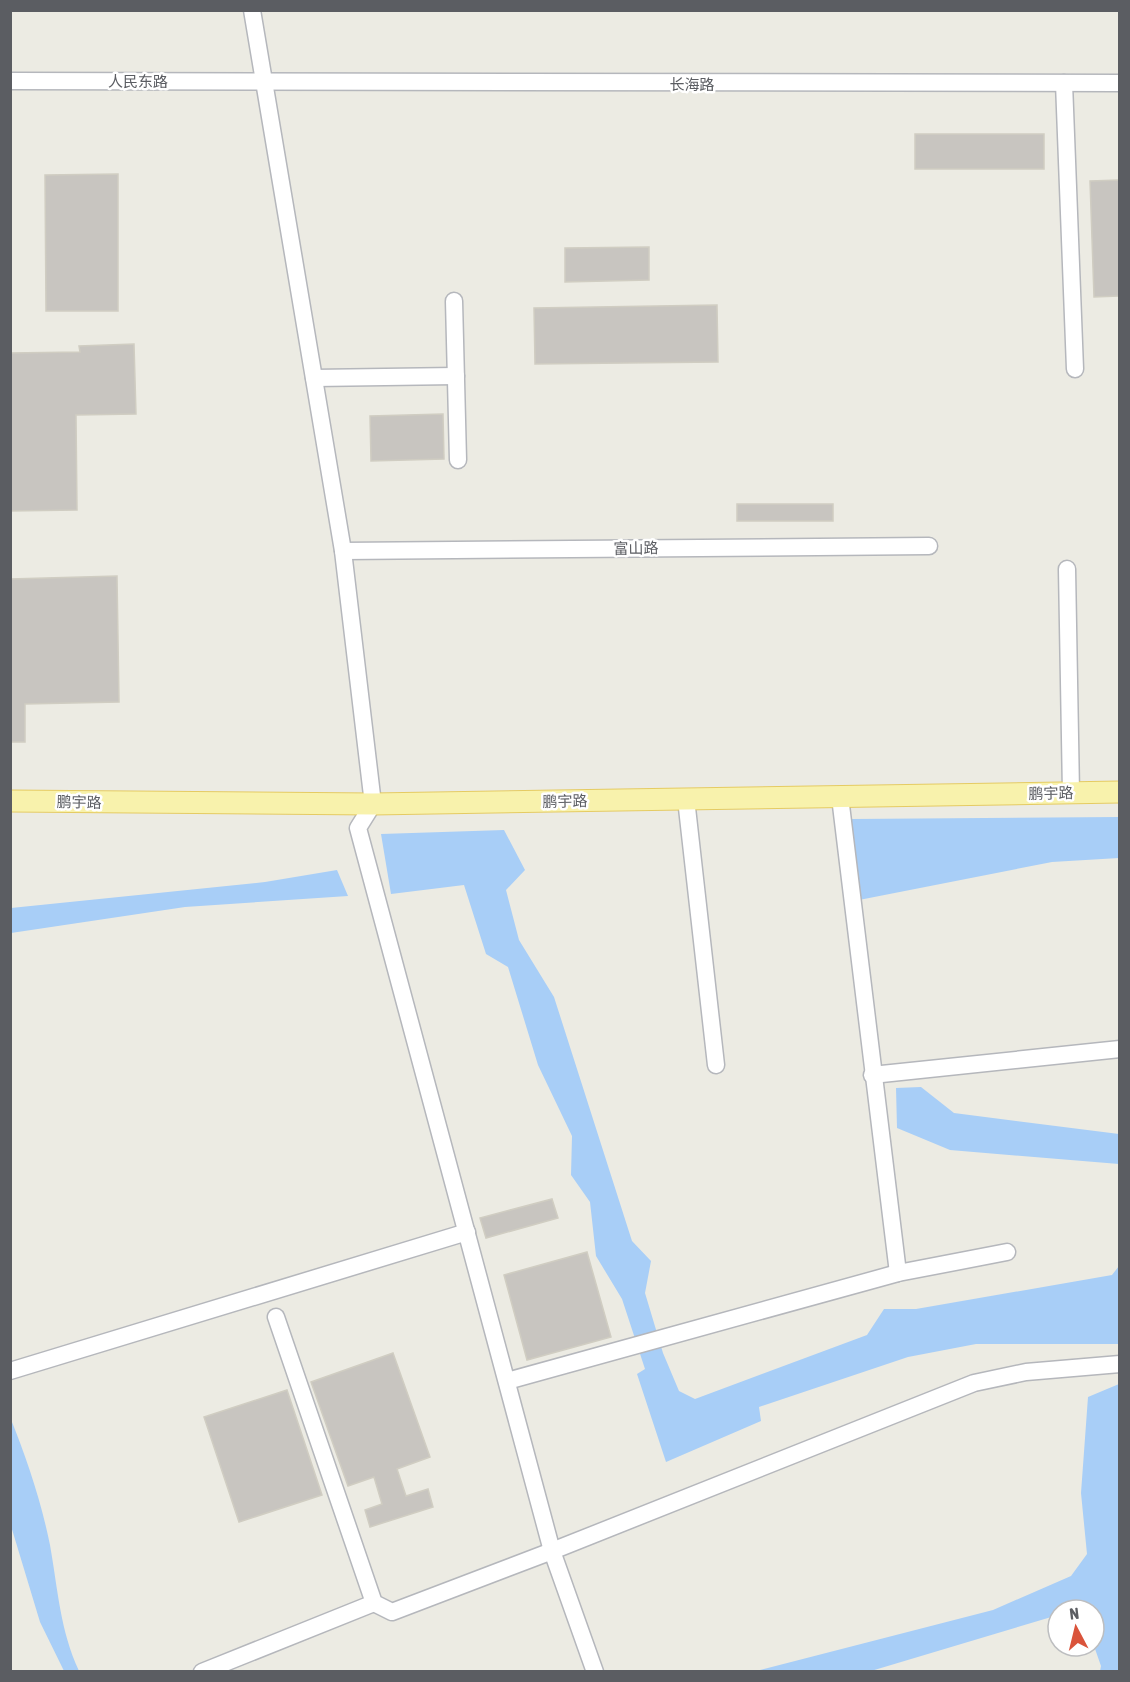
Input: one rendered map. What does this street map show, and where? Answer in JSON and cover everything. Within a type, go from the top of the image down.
[{"type":"main road","name":"鹏宇路","points":[[10,801],[373,804],[1119,792]]},
{"type":"street","points":[[252,10],[343,551],[373,804],[358,828],[552,1551],[596,1671]]},
{"type":"street","name":"人民东路","points":[[10,81],[265,82]]},
{"type":"street","name":"长海路","points":[[265,82],[1119,83]]},
{"type":"street","points":[[1064,83],[1075,369]]},
{"type":"street","points":[[454,301],[458,460]]},
{"type":"street","points":[[315,378],[456,376]]},
{"type":"street","name":"富山路","points":[[343,551],[928,546]]},
{"type":"street","points":[[1067,569],[1071,793]]},
{"type":"street","points":[[840,797],[872,1076],[898,1273]]},
{"type":"street","points":[[686,799],[716,1065]]},
{"type":"street","points":[[872,1076],[1119,1049]]},
{"type":"street","points":[[10,1371],[467,1232]]},
{"type":"street","points":[[507,1382],[898,1273],[1007,1252]]},
{"type":"street","points":[[276,1317],[374,1603],[392,1612],[552,1551],[974,1383],[1026,1372],[1119,1364]]},
{"type":"street","points":[[202,1671],[374,1603]]},
{"type":"water","points":[[1119,817],[1119,858],[1052,862],[859,900],[851,819]]},
{"type":"water","points":[[504,830],[525,870],[506,890],[519,940],[554,997],[632,1241],[651,1261],[645,1293],[663,1353],[679,1391],[695,1399],[867,1335],[884,1309],[916,1309],[1112,1275],[1119,1266],[1119,1344],[976,1344],[908,1357],[759,1407],[761,1421],[666,1462],[637,1374],[645,1369],[622,1299],[596,1256],[590,1202],[571,1175],[572,1136],[538,1065],[508,967],[486,954],[464,885],[391,894],[381,834]]},
{"type":"water","points":[[337,870],[348,896],[185,907],[11,933],[11,908],[265,882]]},
{"type":"water","points":[[921,1087],[954,1113],[1119,1134],[1119,1164],[950,1150],[897,1128],[896,1088]]},
{"type":"water","points":[[1119,1384],[1119,1671],[1100,1671],[1098,1658],[1106,1658],[1106,1598],[1046,1598],[1046,1619],[871,1671],[756,1671],[993,1610],[1071,1576],[1087,1554],[1081,1493],[1088,1397]]},
{"type":"water","points":[[10,1417],[28,1464],[42,1512],[64,1625],[79,1671],[64,1671],[40,1622],[11,1526]]},
{"type":"building","points":[[915,134],[1044,134],[1044,169],[915,169]]},
{"type":"building","points":[[118,174],[118,311],[46,311],[45,175]]},
{"type":"building","points":[[1119,180],[1119,296],[1094,297],[1090,181]]},
{"type":"building","points":[[649,247],[649,280],[565,282],[565,248]]},
{"type":"building","points":[[717,305],[718,362],[535,364],[534,308]]},
{"type":"building","points":[[134,344],[136,414],[76,415],[77,510],[10,511],[10,353],[80,352],[79,346]]},
{"type":"building","points":[[443,414],[444,459],[371,461],[370,416]]},
{"type":"building","points":[[737,504],[833,504],[833,521],[737,521]]},
{"type":"building","points":[[117,576],[119,702],[25,704],[25,742],[10,742],[10,579]]},
{"type":"building","points":[[552,1199],[558,1218],[486,1238],[480,1218]]},
{"type":"building","points":[[587,1252],[611,1337],[527,1360],[504,1275]]},
{"type":"building","points":[[393,1353],[430,1457],[397,1469],[406,1496],[428,1489],[433,1507],[370,1527],[365,1510],[382,1504],[374,1477],[348,1486],[311,1382]]},
{"type":"building","points":[[287,1390],[322,1495],[239,1522],[204,1417]]}]
